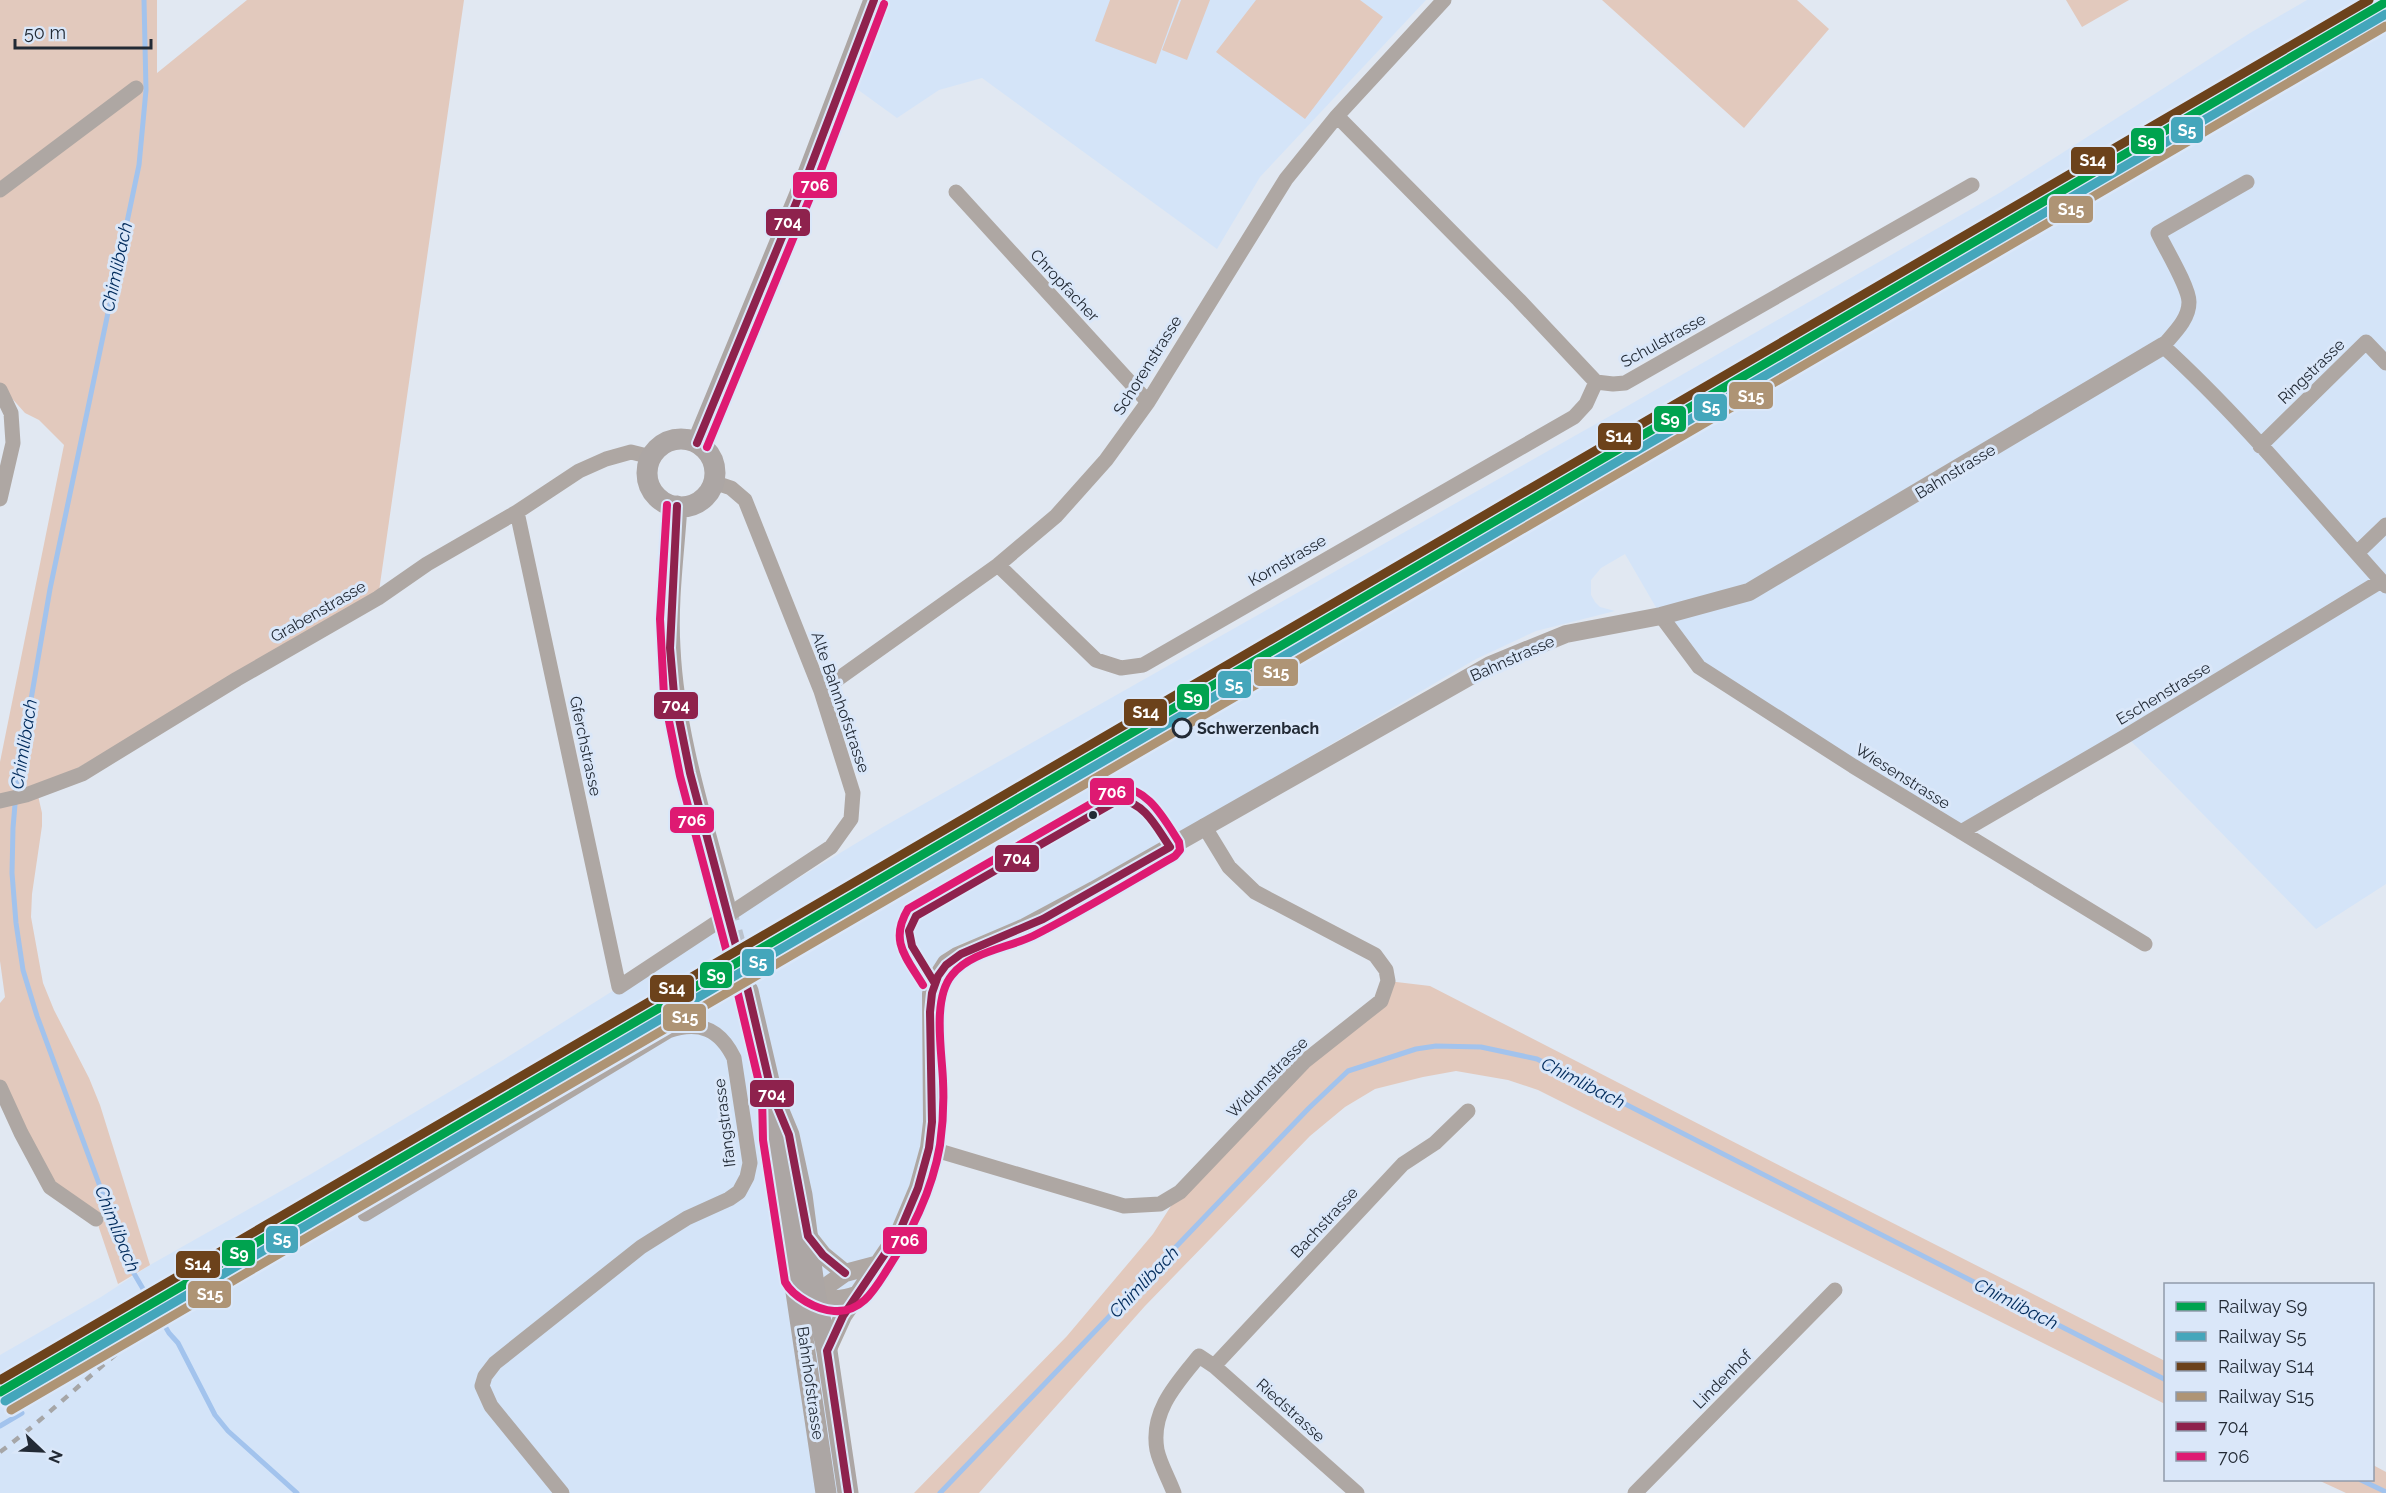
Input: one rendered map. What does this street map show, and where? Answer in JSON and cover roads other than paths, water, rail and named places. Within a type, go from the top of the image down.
[{"type":"main road","points":[[697,443],[806,179],[874,0]]},
{"type":"main road","points":[[676,439],[687,439],[697,443],[704,448],[713,464],[713,482],[703,498],[695,503],[677,506],[660,499],[649,484],[648,465],[651,457],[657,448],[676,439]]},
{"type":"main road","points":[[677,506],[669,619],[674,694],[690,773],[724,902]]},
{"type":"main road","name":"Bahnhofstrasse","points":[[748,991],[772,1094],[789,1135],[808,1236],[814,1293],[827,1351],[848,1493]]},
{"type":"main road","name":"Bahnhofstrasse","points":[[772,1094],[773,1138],[826,1493]]},
{"type":"street","name":"Schorenstrasse","points":[[821,691],[998,566],[1056,516],[1106,460],[1148,402],[1286,179],[1337,116],[1444,0]]},
{"type":"street","points":[[0,190],[136,88]]},
{"type":"street","points":[[1337,116],[1520,300],[1596,382]]},
{"type":"street","name":"Bahnstrasse","points":[[827,1351],[837,1325],[900,1233],[914,1203],[929,1148],[932,1110],[931,994],[934,982],[946,963],[957,956],[1025,927],[1490,665],[1566,634],[1661,616],[1749,592],[2163,346],[2181,326],[2189,302],[2182,282],[2158,233],[2247,183]]},
{"type":"street","name":"Schulstrasse","points":[[1596,382],[1625,383],[1972,185]]},
{"type":"street","name":"Chropfacher","points":[[956,192],[1148,402]]},
{"type":"street","name":"Ringstrasse","points":[[2260,446],[2366,342],[2386,363]]},
{"type":"street","name":"Eschenstrasse","points":[[1961,832],[2384,583],[2260,446],[2186,367],[2163,346]]},
{"type":"street","name":"Kornstrasse","points":[[998,566],[1096,660],[1121,668],[1143,665],[1574,417],[1586,404],[1596,382]]},
{"type":"street","points":[[0,390],[11,412],[13,443],[0,500]]},
{"type":"street","name":"Grabenstrasse","points":[[0,801],[26,795],[82,774],[237,679],[378,598],[427,564],[518,512],[579,471],[606,459],[631,452],[651,457]]},
{"type":"street","name":"Alte Bahnhofstrasse","points":[[619,987],[831,847],[851,819],[853,793],[821,691],[745,500],[731,488],[713,482]]},
{"type":"street","name":"Gferchstrasse","points":[[518,512],[619,987]]},
{"type":"street","points":[[2357,553],[2386,525]]},
{"type":"street","name":"Wiesenstrasse","points":[[1661,616],[1699,667],[1961,832],[2145,944]]},
{"type":"street","name":"Widumstrasse","points":[[929,1148],[1124,1206],[1160,1204],[1180,1192],[1305,1061],[1381,1001],[1388,981],[1386,970],[1375,956],[1255,892],[1229,867],[1204,826]]},
{"type":"street","name":"Ifangstrasse","points":[[365,1214],[668,1031],[680,1026],[707,1029],[719,1036],[728,1046],[734,1058],[750,1163],[747,1177],[739,1192],[670,1227],[640,1246],[495,1363],[485,1376],[482,1386],[484,1395],[491,1406],[562,1493]]},
{"type":"street","points":[[0,1087],[50,1187],[96,1219]]},
{"type":"street","name":"Bachstrasse","points":[[1214,1366],[1403,1164],[1435,1143],[1468,1111]]},
{"type":"street","points":[[808,1236],[823,1256],[845,1273]]},
{"type":"street","points":[[800,1311],[814,1293],[845,1273],[879,1264]]},
{"type":"street","points":[[795,1279],[814,1293],[829,1300],[842,1300],[859,1294]]},
{"type":"street","name":"Lindenhof","points":[[1635,1493],[1835,1290]]},
{"type":"street","name":"Riedstrasse","points":[[1174,1493],[1157,1450],[1156,1427],[1167,1395],[1200,1356],[1357,1493]]},
{"type":"waterway","name":"Chimlibach","points":[[144,0],[146,90],[139,165],[50,589],[17,781],[12,873],[16,923],[23,970],[37,1016],[129,1265],[169,1333],[178,1343],[215,1415],[228,1431],[297,1493]]},
{"type":"waterway","name":"Chimlibach","points":[[940,1493],[1309,1108],[1348,1071],[1416,1049],[1436,1046],[1481,1047],[1537,1059],[2164,1379]]},
{"type":"waterway","points":[[0,1426],[22,1413]]},
{"type":"waterway","name":"Chimlibach","points":[[2363,1481],[2386,1492]]},
{"type":"tunnel","points":[[724,902],[748,991]]},
{"type":"railway","points":[[0,1452],[154,1325]]},
{"type":"rail line","name":"S14","points":[[0,1380],[2369,0]]},
{"type":"rail line","name":"S9","points":[[0,1392],[2386,2]]},
{"type":"rail line","name":"S5","points":[[5,1401],[2386,14]]},
{"type":"rail line","name":"S15","points":[[11,1410],[2386,26]]},
{"type":"place","name":"Schwerzenbach","points":[[1182,728]]}]
